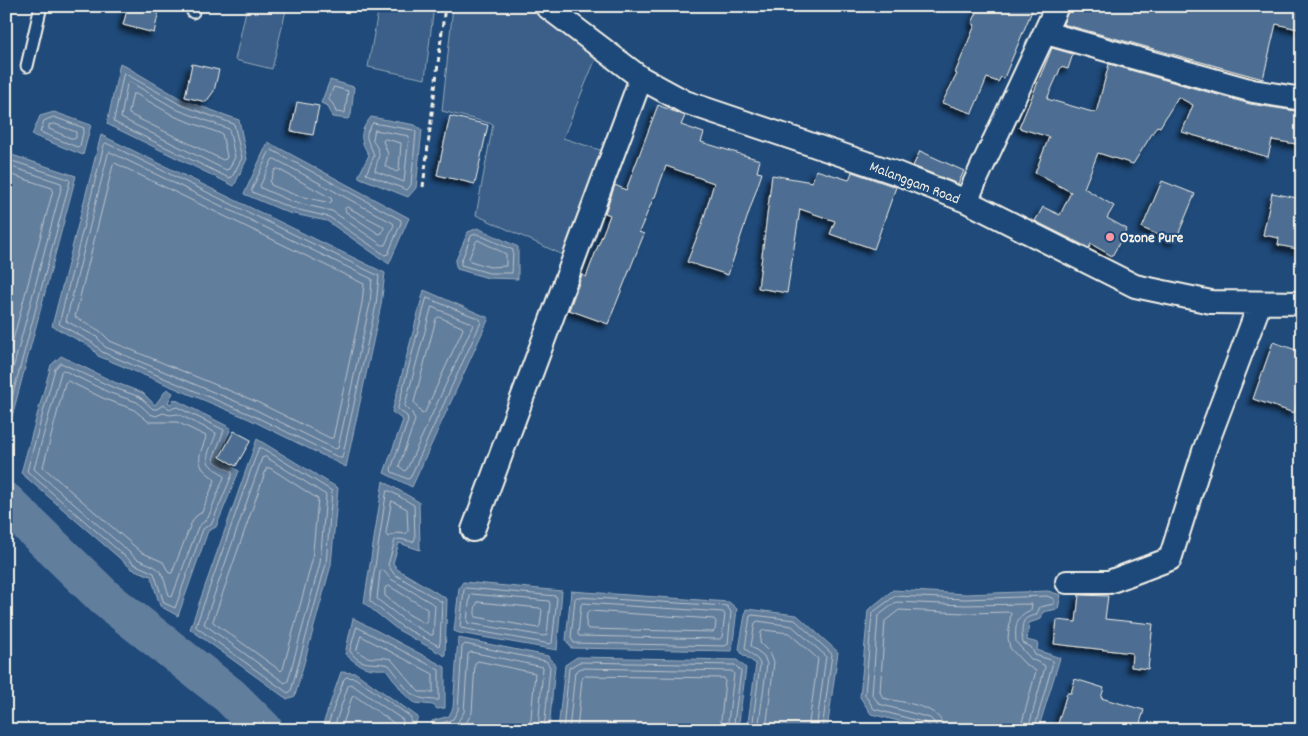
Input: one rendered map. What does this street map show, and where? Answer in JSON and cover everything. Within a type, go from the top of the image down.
[{"type":"street","name":"Malanggam Road","points":[[546,6],[641,78],[685,102],[896,173],[966,201],[1135,286],[1211,302],[1302,303]]},
{"type":"street","points":[[966,201],[1058,6]]},
{"type":"street","points":[[1046,33],[1253,91],[1302,99]]},
{"type":"street","points":[[473,530],[641,78]]},
{"type":"street","points":[[1067,582],[1109,582],[1170,559],[1204,451],[1260,303]]},
{"type":"lane","points":[[27,66],[41,6]]},
{"type":"path","points":[[423,187],[445,6]]},
{"type":"shaded area","points":[[247,6],[287,6],[272,69],[235,60]]},
{"type":"shaded area","points":[[379,6],[434,6],[425,79],[368,67]]},
{"type":"shaded area","points":[[453,6],[529,6],[596,58],[563,138],[603,151],[563,255],[476,215],[493,124],[442,111]]},
{"type":"water","points":[[120,63],[183,100],[239,120],[247,159],[234,186],[107,124]]},
{"type":"water","points":[[330,80],[354,87],[351,115],[348,119],[332,117],[328,106],[321,103]]},
{"type":"water","points":[[54,112],[91,125],[83,155],[32,135],[40,116]]},
{"type":"water","points":[[371,117],[415,125],[422,130],[416,188],[408,197],[358,177],[369,155],[363,144],[362,131]]},
{"type":"water","points":[[101,135],[385,273],[381,305],[346,467],[249,419],[98,356],[91,347],[52,326]]},
{"type":"water","points":[[268,142],[409,218],[389,264],[327,221],[289,213],[244,194]]},
{"type":"water","points":[[6,153],[76,176],[6,439]]},
{"type":"water","points":[[478,228],[518,247],[518,279],[488,278],[457,269],[455,262],[468,232]]},
{"type":"water","points":[[424,290],[489,318],[412,487],[384,473],[403,420],[392,412]]},
{"type":"water","points":[[61,356],[114,382],[143,393],[155,405],[167,389],[173,393],[168,402],[171,404],[174,399],[231,428],[218,458],[239,471],[216,527],[208,531],[178,616],[160,606],[151,576],[132,569],[21,473],[51,365]]},
{"type":"water","points":[[257,439],[338,488],[331,565],[295,696],[287,699],[190,629]]},
{"type":"water","points":[[383,481],[419,502],[420,550],[399,543],[393,563],[397,569],[447,599],[445,656],[398,630],[364,603]]},
{"type":"water","points":[[463,582],[562,591],[557,650],[454,631],[459,588]]},
{"type":"water","points":[[893,590],[966,594],[1048,591],[1061,595],[1058,609],[1043,612],[1041,619],[1029,623],[1027,640],[1038,643],[1037,650],[1060,658],[1038,730],[934,730],[871,714],[860,697],[868,610]]},
{"type":"water","points":[[571,591],[729,602],[737,609],[732,651],[571,648],[566,640]]},
{"type":"water","points":[[746,609],[797,615],[838,652],[827,730],[747,730],[756,664],[742,654],[739,649]]},
{"type":"water","points":[[353,618],[445,667],[445,708],[437,709],[433,705],[415,703],[405,695],[386,669],[364,667],[345,654]]},
{"type":"water","points":[[458,638],[548,656],[555,665],[549,730],[430,730],[432,721],[449,716],[453,708]]},
{"type":"water","points":[[577,657],[737,660],[746,668],[738,730],[558,730],[565,665]]},
{"type":"water","points":[[341,672],[356,673],[418,717],[413,730],[321,730]]},
{"type":"building","points":[[128,6],[160,6],[154,33],[123,25]]},
{"type":"building","points":[[980,6],[1034,6],[1004,78],[1001,77],[998,82],[987,78],[972,113],[942,103],[957,74],[955,73],[975,25],[972,23]]},
{"type":"building","points":[[1070,6],[1302,6],[1302,30],[1276,24],[1263,79],[1063,24]]},
{"type":"building","points":[[1052,48],[1073,54],[1068,69],[1061,67],[1047,99],[1096,113],[1109,64],[1250,104],[1302,112],[1302,145],[1272,140],[1268,157],[1182,132],[1193,105],[1178,97],[1160,127],[1157,126],[1133,164],[1098,153],[1084,188],[1114,206],[1107,218],[1127,229],[1112,256],[1091,244],[1089,248],[1035,221],[1043,207],[1060,215],[1071,192],[1035,173],[1049,137],[1019,128]]},
{"type":"building","points":[[192,64],[219,70],[214,91],[206,102],[185,97]]},
{"type":"building","points":[[297,102],[319,106],[313,135],[291,131]]},
{"type":"building","points":[[658,105],[685,116],[681,125],[704,133],[701,142],[760,160],[757,172],[762,173],[728,275],[687,262],[702,224],[714,183],[666,166],[655,197],[639,232],[644,234],[608,324],[569,310],[582,275],[586,277],[610,215],[605,213],[615,185],[626,190]]},
{"type":"building","points":[[450,116],[488,125],[475,184],[437,175]]},
{"type":"building","points":[[920,151],[964,171],[958,184],[913,166]]},
{"type":"building","points":[[816,170],[849,180],[852,172],[896,187],[874,249],[830,234],[835,221],[800,209],[787,293],[758,288],[772,175],[812,182]]},
{"type":"building","points":[[1162,181],[1195,194],[1175,242],[1142,228]]},
{"type":"building","points":[[1272,193],[1302,199],[1302,250],[1278,245],[1279,238],[1263,235]]},
{"type":"building","points":[[1273,342],[1302,352],[1302,391],[1294,413],[1253,399]]},
{"type":"building","points":[[234,431],[251,440],[236,466],[220,457]]},
{"type":"building","points":[[1079,595],[1108,596],[1105,619],[1153,624],[1148,669],[1131,667],[1132,653],[1054,644],[1057,620],[1076,622]]},
{"type":"building","points":[[1075,679],[1104,688],[1101,698],[1144,710],[1138,730],[1056,730],[1067,693],[1071,693]]},
{"type":"waterway","points":[[6,502],[106,599],[230,696],[264,730]]},
{"type":"place","name":"Ozone Pure","points":[[1110,237]]}]
